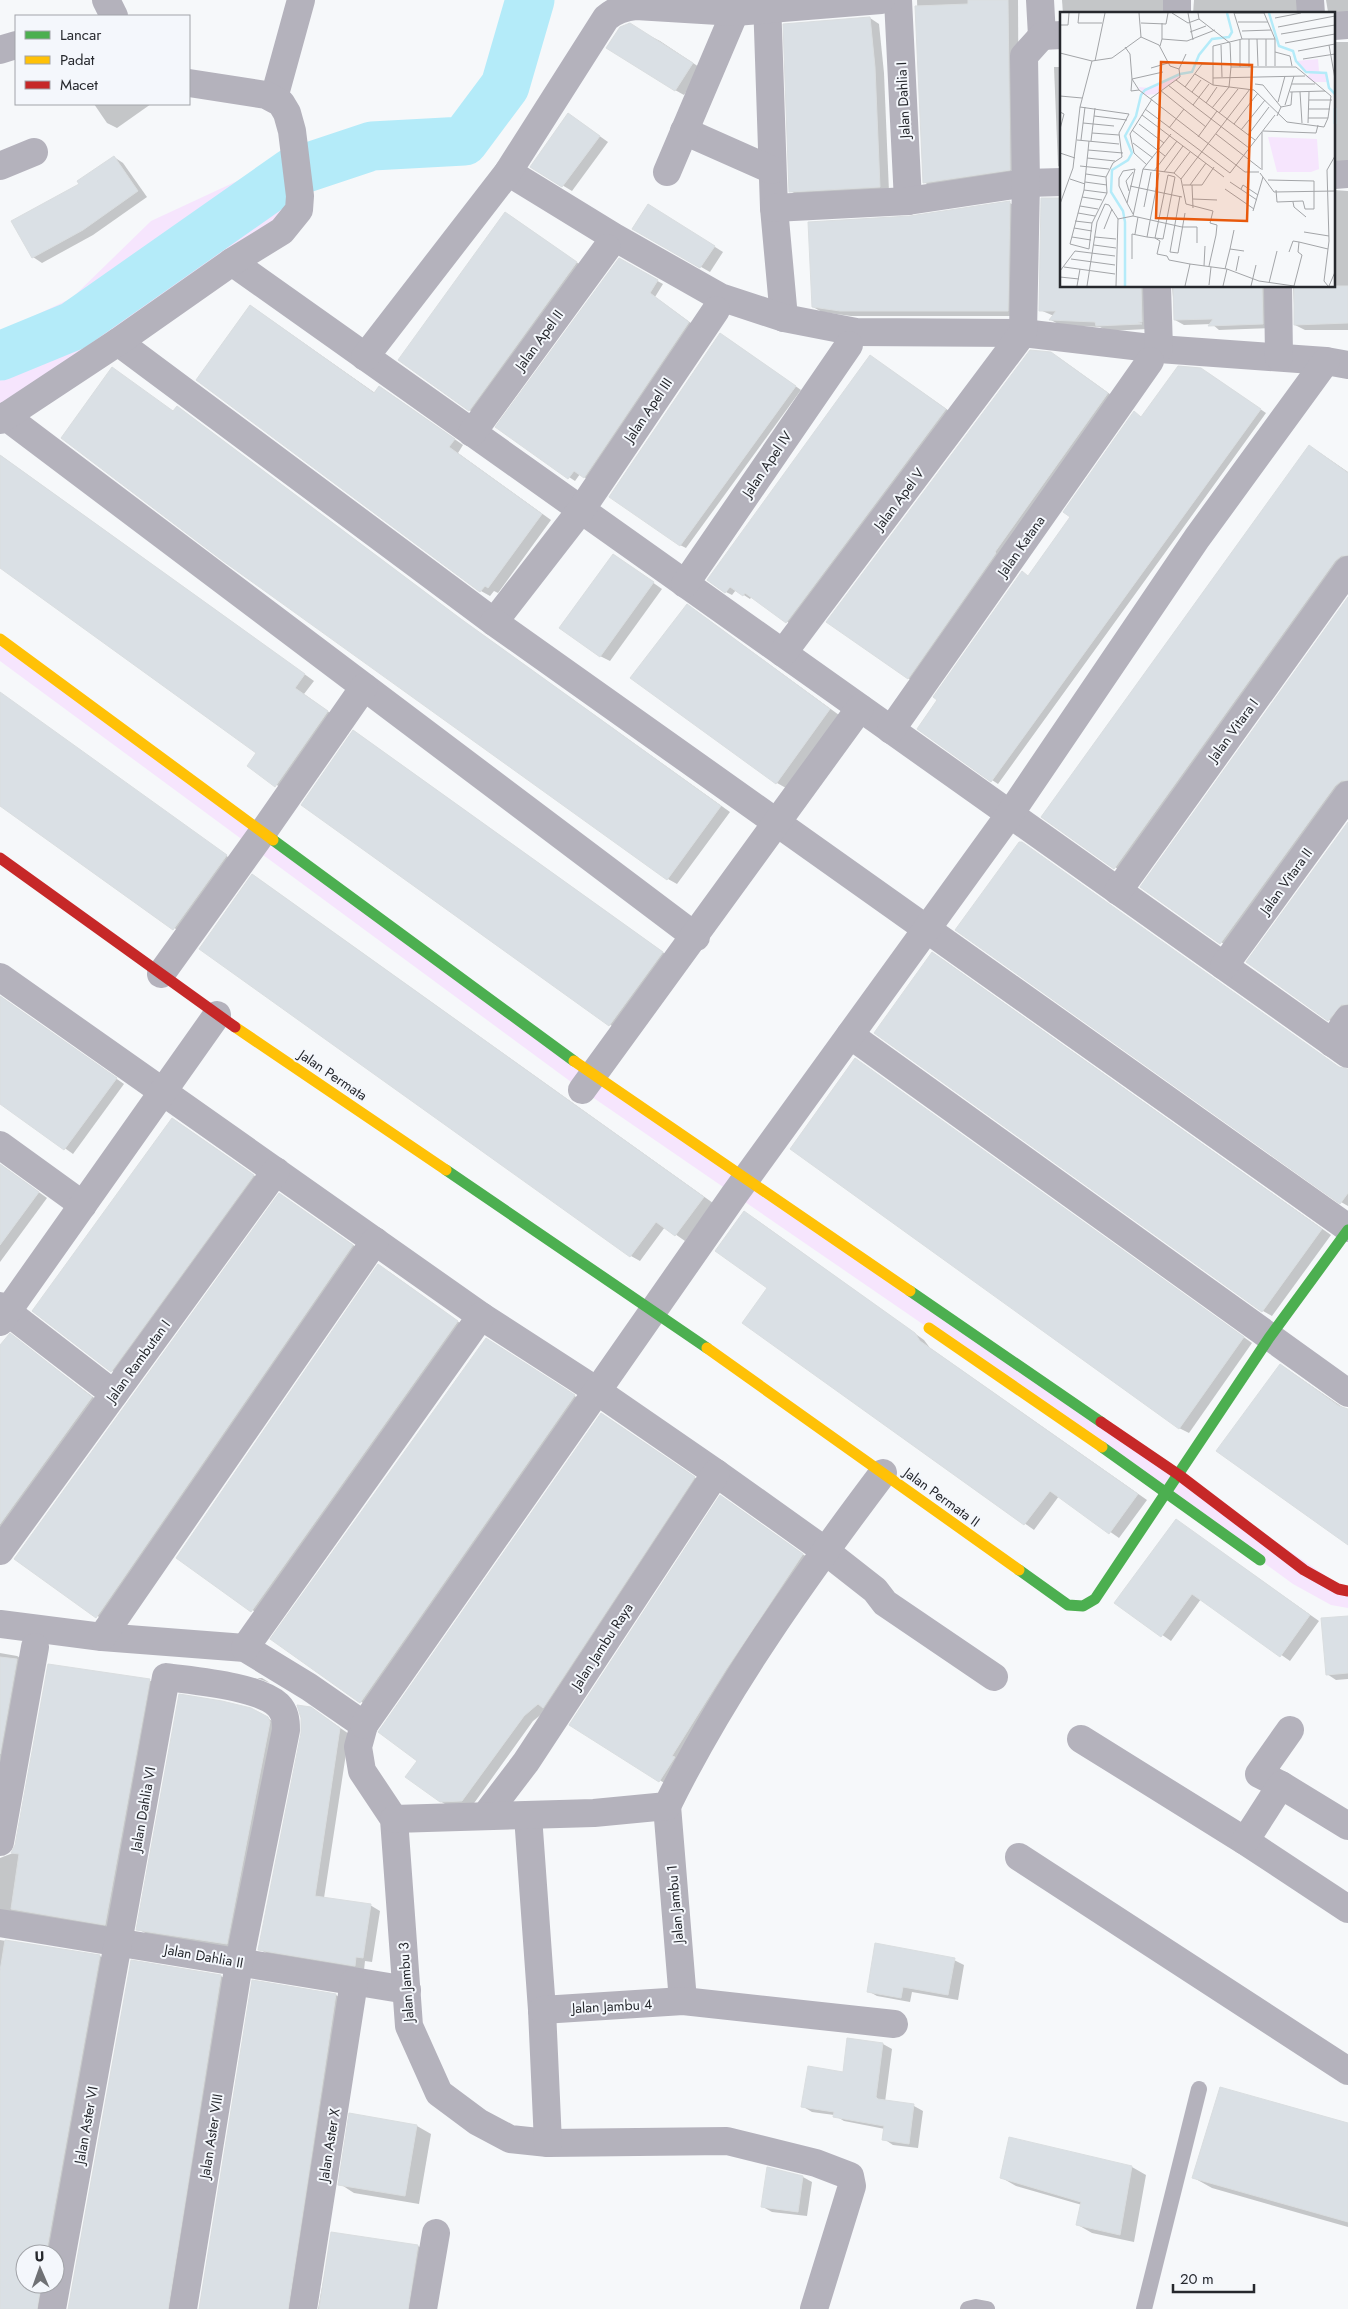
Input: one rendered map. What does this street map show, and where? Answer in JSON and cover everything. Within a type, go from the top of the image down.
[{"type":"street","points":[[274,98],[301,0]]},
{"type":"street","points":[[365,357],[508,172],[606,18],[612,13],[627,7],[636,6],[735,12],[767,5],[881,0]]},
{"type":"street","name":"Jalan Dahlia I","points":[[898,0],[908,201]]},
{"type":"street","points":[[1019,340],[1026,183],[1024,56],[1052,36],[1040,0]]},
{"type":"street","points":[[767,5],[774,208],[784,318]]},
{"type":"street","points":[[667,172],[735,12]]},
{"type":"street","points":[[0,50],[15,44]]},
{"type":"street","points":[[190,83],[274,98],[281,103],[287,113],[292,131],[300,196],[299,210],[282,231],[232,262],[118,342],[2,418],[364,687],[696,938]]},
{"type":"street","points":[[684,131],[772,170]]},
{"type":"street","points":[[0,166],[34,152]]},
{"type":"street","points":[[508,172],[614,237],[720,297],[784,318],[856,332],[1019,340],[1154,355],[1279,357],[1337,363]]},
{"type":"street","points":[[774,208],[908,201],[1026,183],[1060,182]]},
{"type":"street","name":"Jalan Apel II","points":[[472,433],[607,248]]},
{"type":"street","points":[[232,262],[1340,1048],[1348,1019]]},
{"type":"street","points":[[1154,355],[1157,288]]},
{"type":"street","points":[[1278,288],[1279,357]]},
{"type":"street","name":"Jalan Apel III","points":[[494,622],[581,510],[716,310]]},
{"type":"street","name":"Jalan Apel V","points":[[783,653],[1019,340]]},
{"type":"street","points":[[118,342],[494,622],[1348,1229]]},
{"type":"street","name":"Jalan Apel IV","points":[[685,584],[849,345]]},
{"type":"street","name":"Jalan Katana","points":[[891,730],[1154,355]]},
{"type":"street","points":[[883,1473],[824,1550],[694,1752],[667,1806],[594,1813],[528,1816],[394,1818],[362,1771],[358,1747],[364,1725],[737,1191],[1010,814],[1197,538],[1337,363]]},
{"type":"street","name":"Jalan Vitara I","points":[[1118,891],[1348,570]]},
{"type":"street","points":[[0,639],[255,843],[585,1087],[737,1191],[954,1334],[1179,1475],[1304,1570],[1338,1589],[1348,1591]]},
{"type":"street","points":[[161,974],[364,687]]},
{"type":"street","points":[[585,1087],[696,938],[860,708]]},
{"type":"street","name":"Jalan Vitara II","points":[[1224,966],[1348,795]]},
{"type":"street","name":"Jalan Permata","points":[[0,858],[218,1015],[654,1310]]},
{"type":"street","points":[[0,977],[481,1316],[597,1391],[716,1473],[824,1550],[875,1590],[885,1603],[994,1677]]},
{"type":"street","points":[[114,1394],[2,1313],[83,1205],[218,1015]]},
{"type":"street","points":[[850,1035],[1348,1393]]},
{"type":"street","points":[[0,1145],[83,1205]]},
{"type":"street","name":"Jalan Rambutan I","points":[[0,1551],[276,1170]]},
{"type":"street","name":"Jalan Permata II","points":[[654,1310],[1068,1605],[1083,1606],[1095,1599],[1269,1338],[1348,1229]]},
{"type":"street","points":[[102,1637],[374,1240]]},
{"type":"street","points":[[245,1648],[481,1316]]},
{"type":"street","points":[[917,1320],[954,1334],[1270,1567]]},
{"type":"street","name":"Jalan Jambu Raya","points":[[485,1816],[526,1762],[716,1473]]},
{"type":"street","points":[[0,1624],[102,1637],[245,1648],[364,1725]]},
{"type":"street","points":[[0,1842],[35,1647]]},
{"type":"street","name":"Jalan Dahlia VI","points":[[119,1942],[166,1677]]},
{"type":"street","name":"Jalan Aster VIII","points":[[166,1677],[216,1683],[268,1697],[279,1706],[286,1716],[286,1730],[239,1963],[183,2309]]},
{"type":"street","points":[[1290,1730],[1259,1774],[1281,1785],[1348,1826]]},
{"type":"street","points":[[1081,1739],[1246,1841],[1348,1909]]},
{"type":"street","points":[[1246,1841],[1281,1785]]},
{"type":"street","name":"Jalan Jambu 1","points":[[667,1806],[683,2001]]},
{"type":"street","points":[[528,1816],[542,2010],[548,2143]]},
{"type":"street","name":"Jalan Jambu 3","points":[[394,1818],[409,2026],[440,2093],[478,2122],[510,2139],[548,2143],[727,2141],[816,2163],[850,2176],[852,2186],[814,2309]]},
{"type":"street","points":[[1019,1857],[1348,2071]]},
{"type":"street","name":"Jalan Dahlia II","points":[[0,1923],[407,1990]]},
{"type":"street","name":"Jalan Aster VI","points":[[52,2309],[119,1942]]},
{"type":"street","name":"Jalan Aster X","points":[[303,2309],[354,1982]]},
{"type":"street","name":"Jalan Jambu 4","points":[[542,2010],[683,2001],[894,2024]]},
{"type":"street","points":[[423,2309],[436,2233]]},
{"type":"lane","points":[[1144,2309],[1199,2088]]},
{"type":"lane","points":[[968,2309],[976,2307],[987,2309]]},
{"type":"shaded area","points":[[295,154],[299,210],[0,420],[0,332],[72,298],[151,221]]},
{"type":"shaded area","points":[[0,639],[594,1076],[1348,1591],[1348,1608],[1331,1605],[1293,1584],[1167,1492],[582,1090],[0,661]]},
{"type":"building","points":[[968,0],[1008,0],[1010,170],[923,183],[915,6],[968,4]]},
{"type":"building","points":[[870,17],[875,67],[880,187],[789,192],[783,24]]},
{"type":"building","points":[[630,23],[693,63],[675,91],[606,48],[620,27]]},
{"type":"building","points":[[568,113],[600,136],[562,187],[530,167]]},
{"type":"building","points":[[114,156],[138,191],[83,230],[32,258],[11,221],[79,184],[77,181]]},
{"type":"building","points":[[1041,198],[1060,198],[1060,288],[1141,288],[1142,322],[1138,322],[1142,324],[1096,326],[1095,322],[1049,320],[1056,311],[1039,311]]},
{"type":"building","points":[[1010,201],[1008,311],[840,311],[812,307],[808,222],[910,216]]},
{"type":"building","points":[[648,204],[715,246],[700,268],[632,229]]},
{"type":"building","points":[[505,212],[577,262],[469,411],[398,360]]},
{"type":"building","points":[[619,258],[658,280],[650,293],[689,322],[584,478],[574,471],[568,479],[495,427]]},
{"type":"building","points":[[1336,286],[1348,286],[1348,323],[1294,325],[1294,288],[1336,288]]},
{"type":"building","points":[[1173,288],[1262,288],[1263,324],[1208,326],[1213,319],[1174,320]]},
{"type":"building","points":[[250,305],[374,393],[379,386],[455,439],[449,447],[542,514],[488,588],[485,586],[480,592],[196,380]]},
{"type":"building","points":[[720,333],[796,386],[680,546],[609,497]]},
{"type":"building","points":[[1030,350],[1051,352],[1108,393],[908,679],[826,622]]},
{"type":"building","points":[[870,355],[946,409],[786,623],[745,593],[743,596],[730,587],[725,593],[707,580]]},
{"type":"building","points":[[1178,366],[1201,368],[1261,409],[991,782],[917,729],[937,700],[933,697],[1022,571],[1028,576],[1070,517],[1063,512],[1134,411],[1141,417]]},
{"type":"building","points":[[112,367],[173,411],[177,406],[461,619],[721,806],[667,880],[223,561],[61,438]]},
{"type":"building","points":[[1309,445],[1348,473],[1348,555],[1341,556],[1335,561],[1114,869],[1041,817]]},
{"type":"building","points":[[0,455],[305,674],[295,688],[328,711],[275,787],[247,766],[256,753],[0,568]]},
{"type":"building","points":[[613,554],[654,582],[600,657],[559,628]]},
{"type":"building","points":[[1348,597],[1348,780],[1341,781],[1335,786],[1220,944],[1140,887]]},
{"type":"building","points":[[687,604],[830,709],[776,784],[630,678]]},
{"type":"building","points":[[0,692],[227,855],[173,930],[0,806]]},
{"type":"building","points":[[353,730],[663,952],[609,1026],[301,805]]},
{"type":"building","points":[[1348,822],[1348,1004],[1341,1005],[1328,1021],[1246,962]]},
{"type":"building","points":[[1019,842],[1022,842],[1339,1067],[1348,1069],[1348,1193],[1340,1204],[955,930]]},
{"type":"building","points":[[252,874],[704,1197],[675,1236],[656,1222],[630,1257],[199,949]]},
{"type":"building","points":[[932,952],[1322,1229],[1262,1312],[874,1033]]},
{"type":"building","points":[[0,996],[117,1078],[64,1150],[0,1104]]},
{"type":"building","points":[[855,1058],[1244,1337],[1179,1429],[790,1149]]},
{"type":"building","points":[[172,1118],[254,1175],[111,1372],[32,1311]]},
{"type":"building","points":[[0,1164],[39,1192],[0,1245]]},
{"type":"building","points":[[279,1193],[353,1245],[96,1618],[14,1559]]},
{"type":"building","points":[[744,1211],[915,1333],[920,1341],[1138,1494],[1109,1534],[1050,1491],[1024,1525],[742,1323],[767,1288],[715,1251]]},
{"type":"building","points":[[378,1264],[458,1321],[251,1612],[176,1558]]},
{"type":"building","points":[[10,1333],[92,1397],[0,1524],[0,1345]]},
{"type":"building","points":[[486,1338],[575,1395],[360,1703],[270,1639]]},
{"type":"building","points":[[1280,1364],[1339,1406],[1348,1409],[1348,1545],[1216,1451]]},
{"type":"building","points":[[601,1413],[695,1477],[543,1708],[538,1704],[524,1716],[462,1801],[440,1802],[405,1777],[417,1761],[378,1732]]},
{"type":"building","points":[[720,1495],[803,1554],[727,1668],[672,1756],[675,1757],[659,1782],[569,1725]]},
{"type":"building","points":[[1176,1519],[1310,1615],[1280,1657],[1192,1594],[1161,1637],[1114,1603]]},
{"type":"building","points":[[1348,1616],[1348,1673],[1326,1675],[1321,1618]]},
{"type":"building","points":[[0,1657],[17,1659],[0,1754]]},
{"type":"building","points":[[48,1664],[150,1679],[105,1925],[11,1909],[19,1854],[11,1853],[15,1845]]},
{"type":"building","points":[[179,1694],[251,1708],[268,1717],[270,1722],[227,1944],[136,1930]]},
{"type":"building","points":[[297,1705],[311,1707],[340,1728],[315,1896],[371,1904],[363,1958],[356,1957],[355,1966],[258,1950],[301,1733],[301,1718]]},
{"type":"building","points":[[5,1940],[100,1955],[48,2244],[15,2244],[15,2294],[39,2294],[37,2309],[0,2309],[0,1971]]},
{"type":"building","points":[[875,1943],[955,1958],[948,1995],[903,1987],[901,1998],[867,1992]]},
{"type":"building","points":[[131,1960],[221,1975],[168,2309],[68,2309]]},
{"type":"building","points":[[252,1980],[336,1994],[288,2309],[199,2309]]},
{"type":"building","points":[[847,2038],[883,2043],[876,2097],[878,2099],[914,2104],[909,2144],[882,2140],[884,2126],[833,2117],[834,2112],[801,2107],[808,2066],[843,2072]]},
{"type":"building","points":[[1220,2087],[1348,2123],[1348,2222],[1192,2178]]},
{"type":"building","points":[[349,2113],[417,2125],[405,2196],[338,2185]]},
{"type":"building","points":[[1009,2137],[1132,2166],[1120,2235],[1076,2225],[1081,2202],[1000,2178]]},
{"type":"building","points":[[767,2167],[803,2176],[798,2212],[761,2207]]},
{"type":"building","points":[[331,2232],[418,2245],[408,2309],[319,2309]]},
{"type":"waterway","points":[[0,356],[73,326],[291,173],[372,146],[464,141],[505,86],[530,0]]},
{"type":"traffic: fast","points":[[273,840],[574,1061]]},
{"type":"traffic: fast","points":[[446,1170],[707,1348]]},
{"type":"traffic: fast","points":[[1019,1570],[1068,1605],[1083,1606],[1095,1599],[1269,1338],[1348,1230]]},
{"type":"traffic: fast","points":[[910,1291],[1101,1422]]},
{"type":"traffic: fast","points":[[1102,1447],[1260,1560]]},
{"type":"traffic: slow","points":[[0,639],[273,840]]},
{"type":"traffic: slow","points":[[235,1027],[446,1170]]},
{"type":"traffic: slow","points":[[574,1061],[910,1291]]},
{"type":"traffic: slow","points":[[929,1328],[1102,1447]]},
{"type":"traffic: slow","points":[[707,1348],[1019,1570]]},
{"type":"traffic: jam","points":[[0,858],[235,1027]]},
{"type":"traffic: jam","points":[[1101,1422],[1179,1475],[1304,1570],[1338,1589],[1348,1591]]}]
